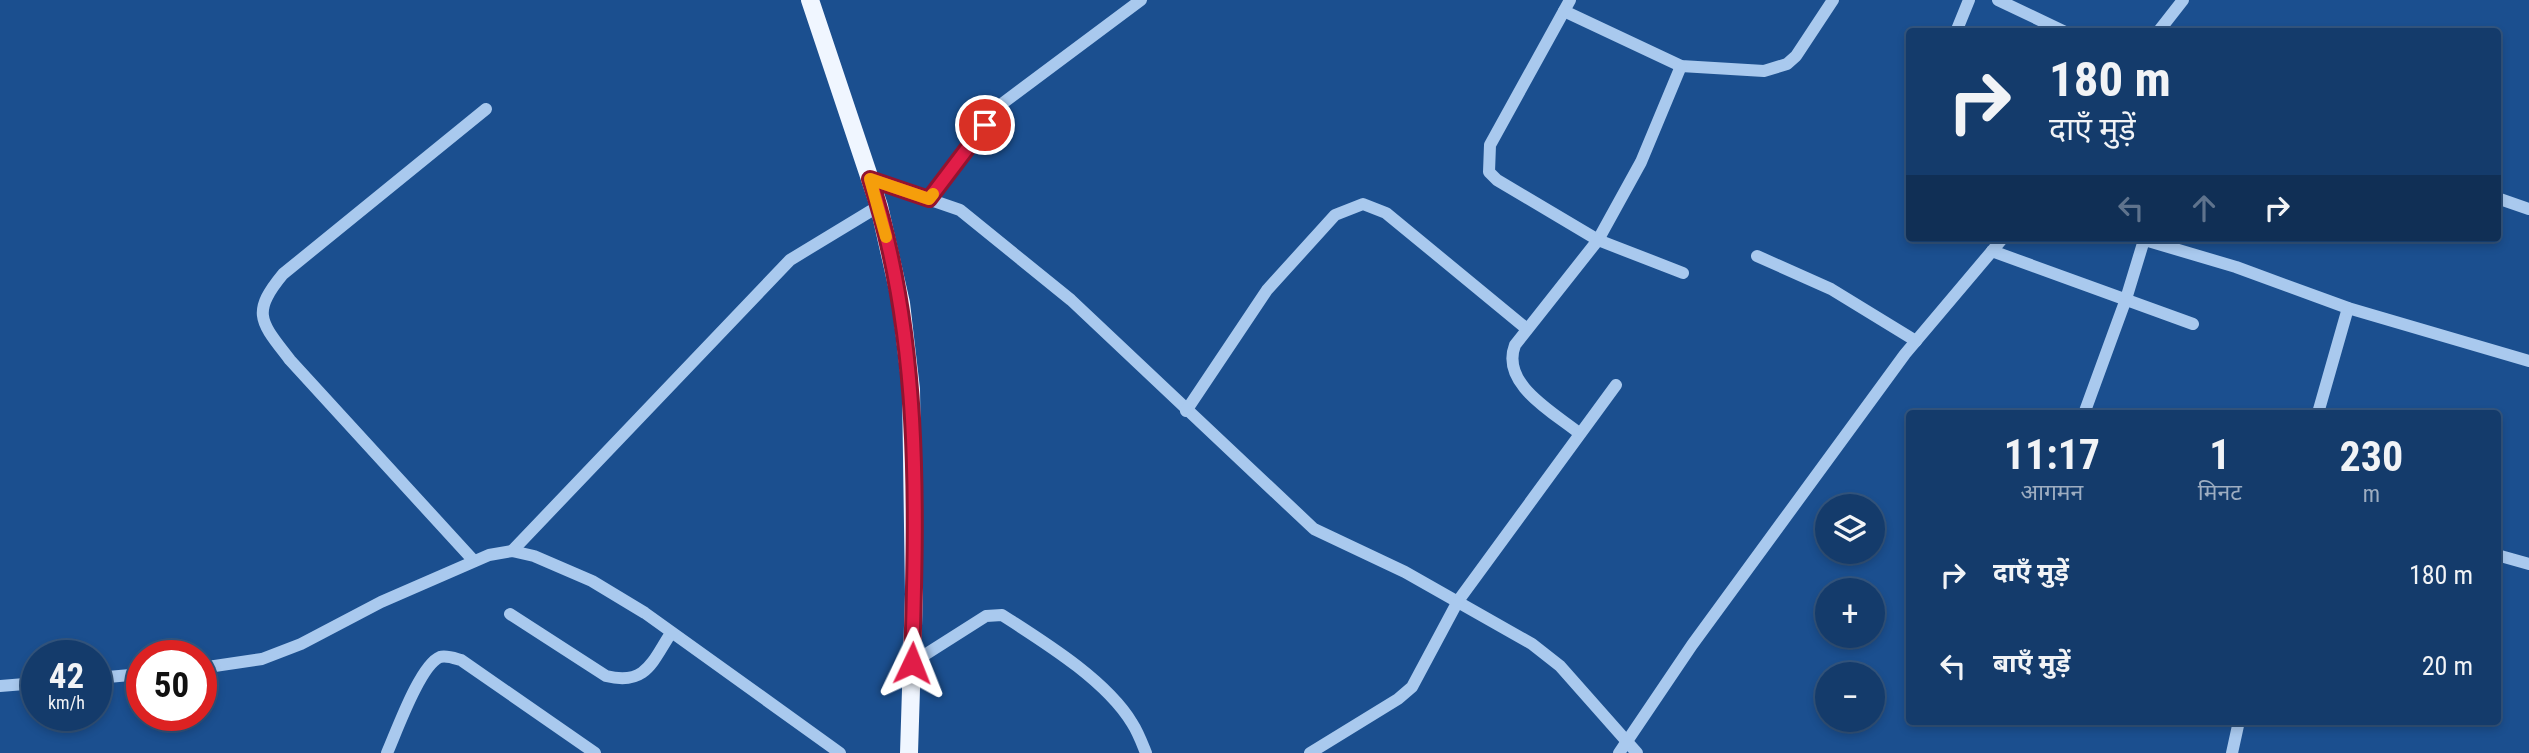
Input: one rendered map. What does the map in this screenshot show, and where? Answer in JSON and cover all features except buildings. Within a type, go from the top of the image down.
[{"type":"main road","points":[[810,0],[870,179],[901,303],[911,388],[912,663],[909,753]]},
{"type":"street","points":[[929,199],[1003,103],[1141,0]]},
{"type":"street","points":[[1683,273],[1598,240],[1497,180],[1489,172],[1490,145],[1567,6],[1681,66],[1764,71],[1787,64],[1833,0]]},
{"type":"street","points":[[1958,28],[1969,0]]},
{"type":"street","points":[[1998,0],[2057,28]]},
{"type":"street","points":[[2161,28],[2183,0]]},
{"type":"street","points":[[1579,433],[1530,394],[1516,378],[1511,355],[1527,329],[1598,240],[1641,162],[1681,66]]},
{"type":"street","points":[[474,561],[290,360],[270,333],[262,308],[264,297],[283,274],[486,108]]},
{"type":"street","points":[[870,179],[960,210],[1061,292],[1314,529],[1405,572],[1532,644],[1560,666],[1622,748],[1637,753]]},
{"type":"street","points":[[2501,199],[2529,209]]},
{"type":"street","points":[[1186,411],[1268,290],[1335,215],[1352,206],[1363,204],[1386,213],[1527,329]]},
{"type":"street","points":[[512,551],[790,260],[878,206]]},
{"type":"street","points":[[1622,748],[1692,645],[1916,341],[2000,242]]},
{"type":"street","points":[[2085,410],[2126,299],[2140,242]]},
{"type":"street","points":[[2151,242],[2236,267],[2348,308],[2529,361]]},
{"type":"street","points":[[1992,251],[2193,324]]},
{"type":"street","points":[[1757,256],[1831,289],[1916,341]]},
{"type":"street","points":[[2319,410],[2348,308]]},
{"type":"street","points":[[1315,751],[1398,699],[1412,687],[1458,601],[1616,385]]},
{"type":"street","points":[[217,666],[262,659],[301,644],[381,601],[474,561],[512,551],[534,556],[592,581],[671,633],[840,753]]},
{"type":"street","points":[[2501,556],[2529,564]]},
{"type":"street","points":[[510,614],[606,676],[621,680],[634,679],[648,670],[671,633]]},
{"type":"street","points":[[912,663],[986,616],[1002,615],[1089,677],[1113,698],[1132,723],[1146,753]]},
{"type":"street","points":[[387,753],[425,671],[433,662],[447,656],[461,660],[595,753]]},
{"type":"street","points":[[0,687],[21,685]]},
{"type":"street","points":[[2232,753],[2237,725]]},
{"type":"slow traffic","points":[[886,237],[870,179],[929,199],[933,194]]},
{"type":"route","points":[[912,663],[914,594],[911,388],[901,303],[870,179],[929,199],[985,125]]}]
